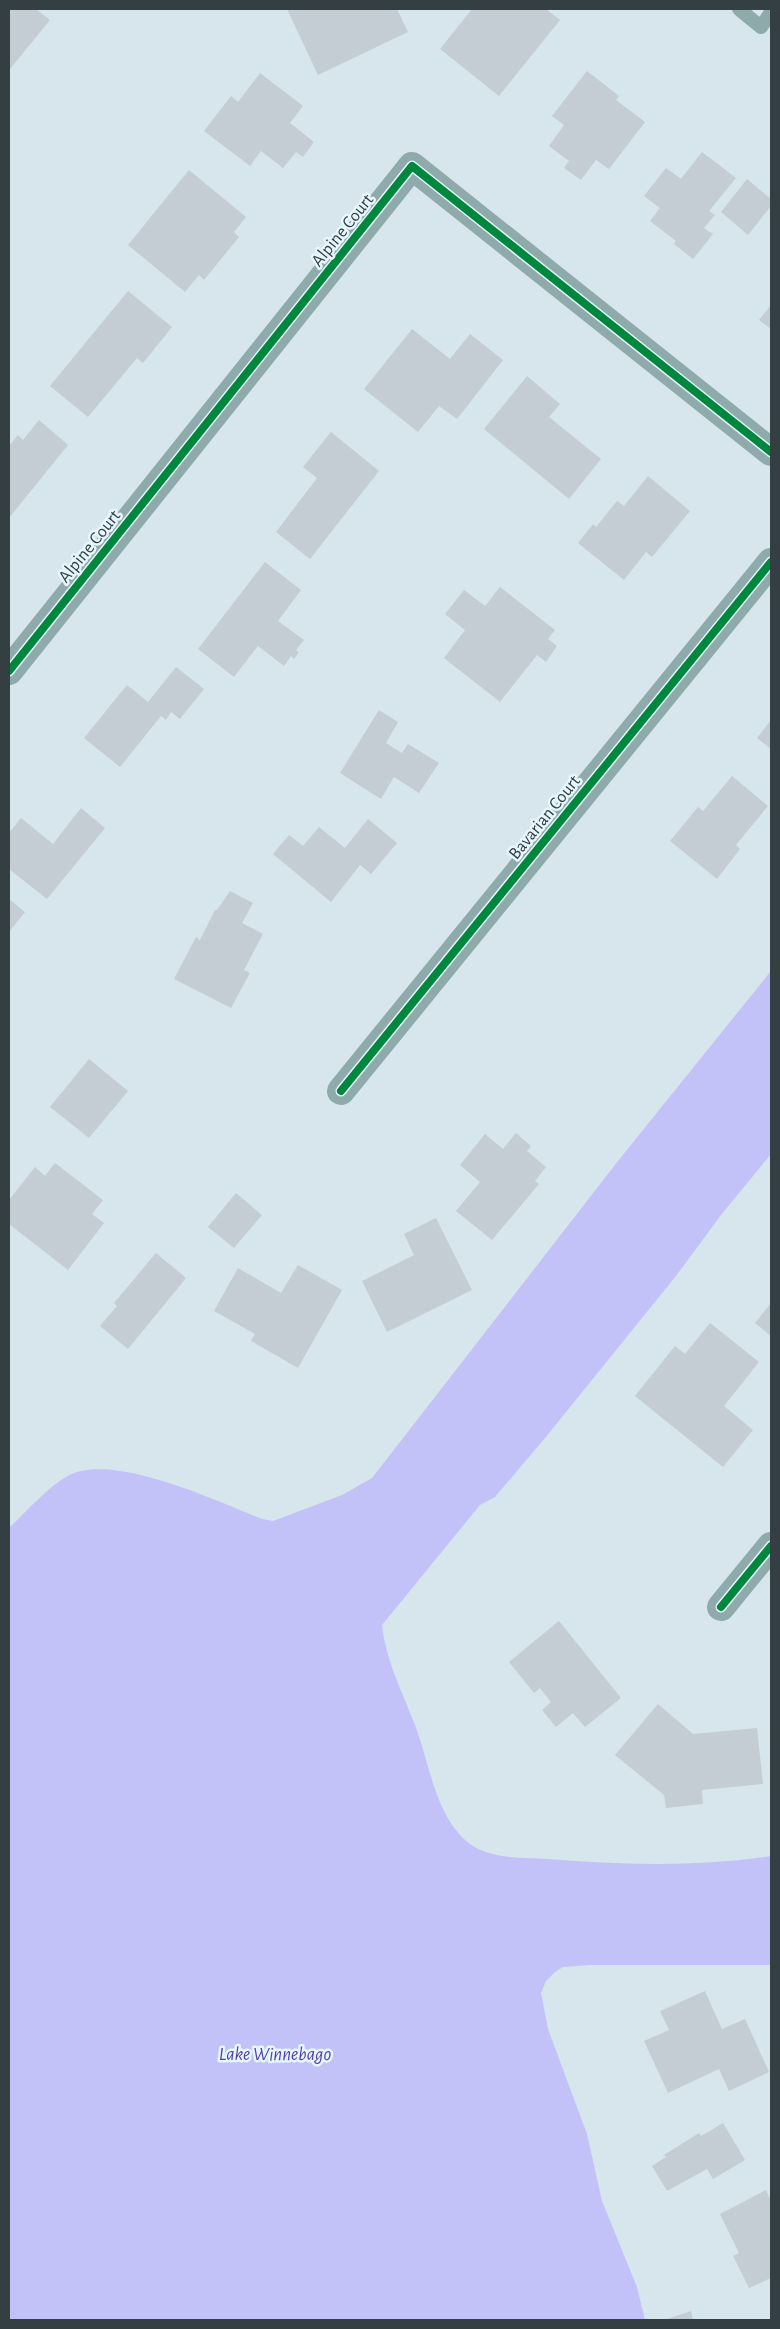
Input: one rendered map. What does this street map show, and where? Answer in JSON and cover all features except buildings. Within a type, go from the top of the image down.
[{"type":"street","name":"Alpine Court","points":[[9,671],[412,166],[771,452]]},
{"type":"street","name":"Bavarian Court","points":[[340,1091],[771,562]]},
{"type":"street","points":[[722,1607],[771,1546]]},
{"type":"lane","points":[[738,9],[761,27],[771,12]]},
{"type":"water","name":"Lake Winnebago","points":[[771,971],[771,1154],[721,1215],[676,1276],[545,1438],[495,1497],[480,1505],[382,1625],[387,1651],[415,1725],[441,1805],[458,1833],[478,1849],[508,1857],[604,1863],[716,1862],[771,1856],[771,1965],[590,1965],[563,1967],[546,1981],[541,1993],[548,2029],[587,2134],[602,2201],[637,2287],[645,2320],[9,2320],[9,1528],[59,1481],[85,1470],[109,1470],[136,1474],[192,1491],[262,1519],[273,1521],[342,1495],[372,1478],[618,1161]]},
{"type":"cycle path","points":[[9,671],[412,166],[771,452]]},
{"type":"cycle path","points":[[341,1091],[771,562]]},
{"type":"cycle path","points":[[721,1607],[771,1546]]}]
